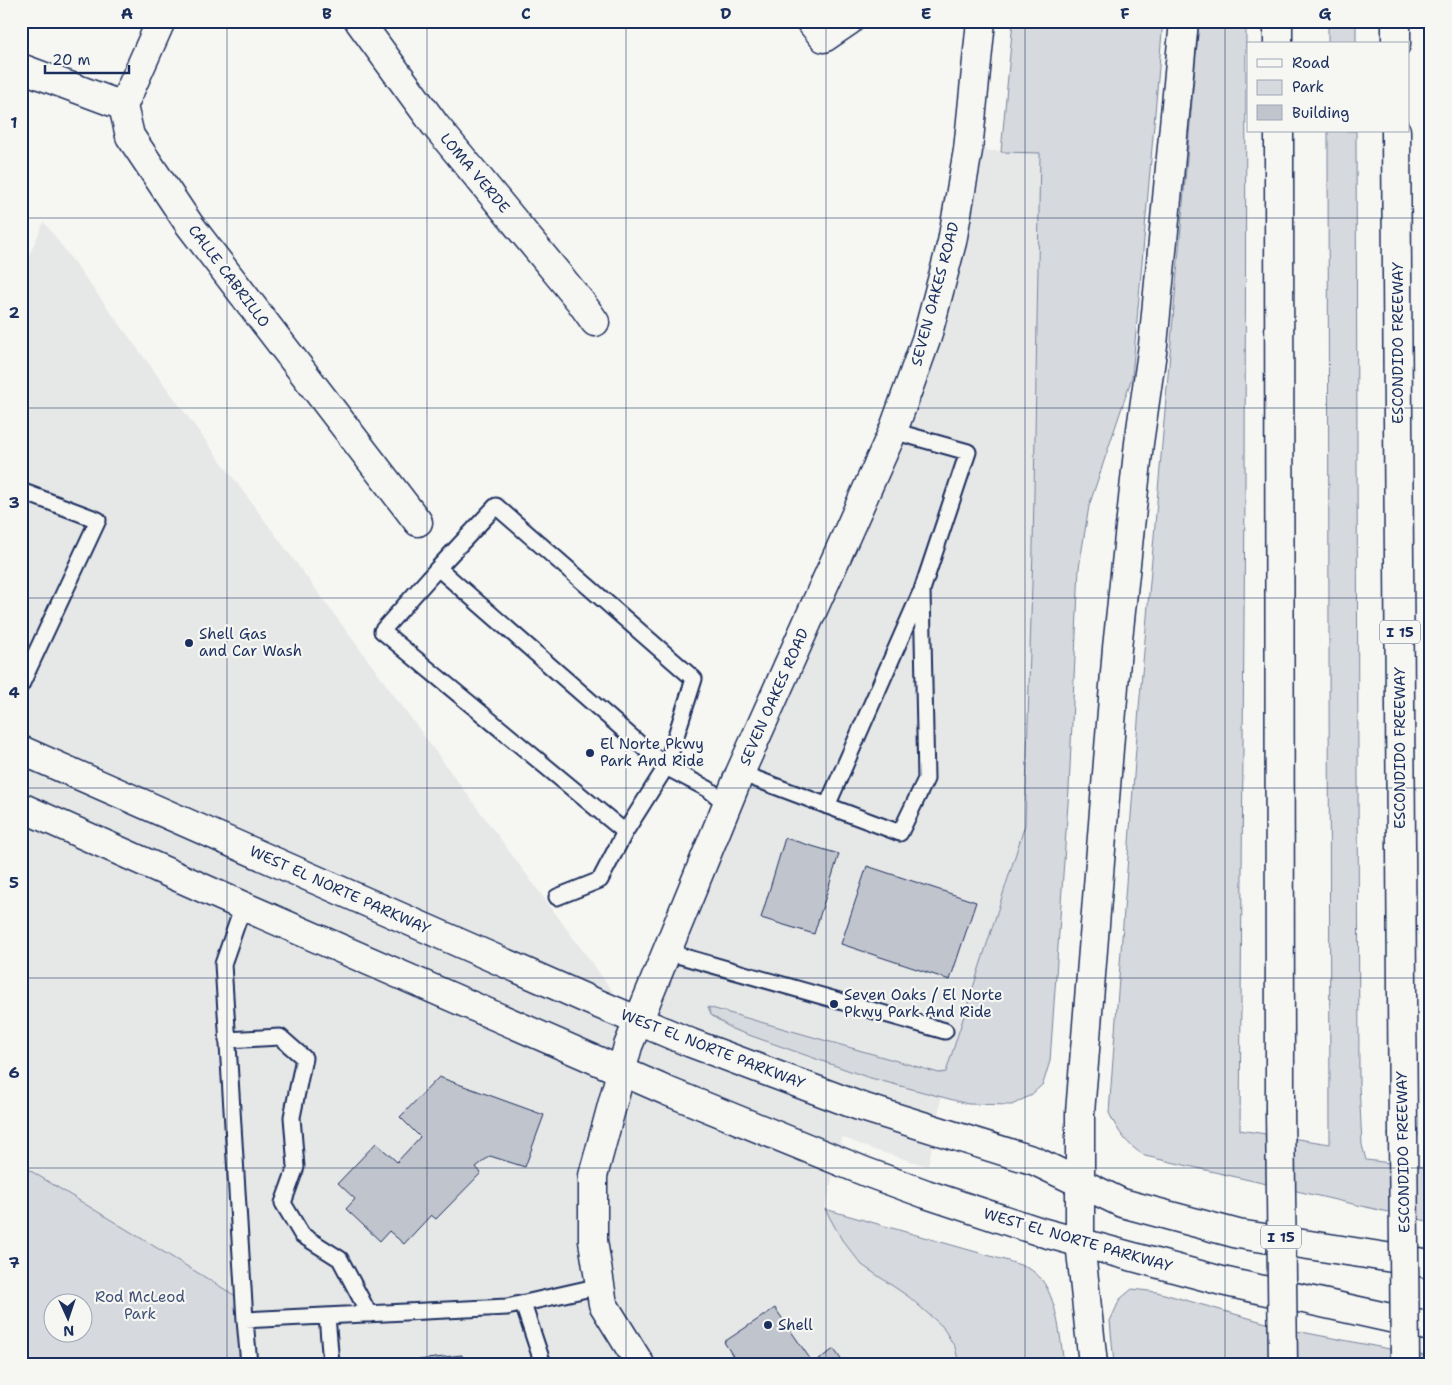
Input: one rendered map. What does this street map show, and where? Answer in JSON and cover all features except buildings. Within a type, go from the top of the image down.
[{"type":"main road","points":[[21,68],[123,106],[161,21]]},
{"type":"main road","name":"LOMA VERDE","points":[[359,21],[435,125],[580,301],[595,322]]},
{"type":"main road","points":[[810,21],[824,38],[849,21]]},
{"type":"main road","name":"SEVEN OAKES ROAD","points":[[640,1364],[603,1304],[593,1240],[593,1176],[628,1046],[638,1020],[740,773],[893,431],[927,337],[952,242],[970,136],[981,21]]},
{"type":"main road","points":[[1093,1364],[1080,1242],[1080,1113],[1117,648],[1139,443],[1153,345],[1184,21]]},
{"type":"main road","points":[[1278,21],[1278,42]]},
{"type":"main road","points":[[1396,21],[1396,42]]},
{"type":"main road","name":"CALLE CABRILLO","points":[[123,106],[130,136],[189,224],[418,522]]},
{"type":"main road","name":"I 15","points":[[1279,132],[1280,1110],[1283,1364]]},
{"type":"main road","name":"ESCONDIDO FREEWAY","points":[[1396,132],[1405,1364]]},
{"type":"main road","name":"WEST EL NORTE PARKWAY","points":[[21,750],[691,1043],[859,1106],[1035,1161],[1122,1202],[1238,1234],[1431,1264]]},
{"type":"main road","name":"WEST EL NORTE PARKWAY","points":[[21,807],[622,1071],[875,1175],[1041,1232],[1222,1280],[1431,1327]]},
{"type":"lane","points":[[827,806],[922,590],[968,452],[893,431]]},
{"type":"lane","points":[[21,492],[98,520],[21,685]]},
{"type":"lane","points":[[557,897],[600,880],[625,832],[666,767],[694,679],[496,506],[382,631],[625,832]]},
{"type":"lane","points":[[438,568],[666,767],[708,788],[727,804]]},
{"type":"lane","points":[[740,773],[900,833],[926,779],[922,590]]},
{"type":"lane","points":[[243,906],[223,964],[249,1364]]},
{"type":"lane","points":[[667,952],[945,1031]]},
{"type":"lane","points":[[227,1040],[280,1037],[304,1058],[292,1118],[296,1167],[283,1203],[302,1235],[340,1259],[369,1314]]},
{"type":"lane","points":[[245,1320],[507,1307],[600,1286]]},
{"type":"lane","points":[[523,1304],[543,1364]]},
{"type":"lane","points":[[327,1316],[331,1364]]},
{"type":"shaded area","points":[[968,150],[1040,153],[1033,548],[1025,825],[946,1072],[928,1166],[871,1149],[842,1137],[825,1209],[842,1240],[942,1326],[955,1347],[959,1364],[244,1364],[238,1298],[21,1165],[21,273],[44,222],[637,1024],[893,431]]},
{"type":"green space","points":[[1013,21],[1163,21],[1132,377],[1089,506],[1079,568],[1069,789],[1050,1061],[1043,1084],[1031,1095],[1012,1105],[968,1104],[867,1077],[732,1029],[711,1015],[708,1007],[939,1073],[946,1072],[1025,825],[1033,548],[1040,153],[1001,152]]},
{"type":"green space","points":[[1199,21],[1246,21],[1245,492],[1240,1130],[1330,1144],[1328,132],[1356,132],[1359,1084],[1362,1145],[1366,1160],[1431,1168],[1431,1222],[1145,1156],[1124,1138],[1116,1126],[1109,1113],[1139,708]]},
{"type":"green space","points":[[1328,21],[1356,21],[1356,42],[1328,42]]},
{"type":"green space","name":"Rod McLeod Park","points":[[21,1165],[239,1298],[244,1364],[21,1364]]},
{"type":"green space","points":[[825,1209],[1008,1261],[1031,1270],[1042,1280],[1053,1301],[1064,1364],[959,1364],[955,1347],[942,1326],[909,1297],[862,1265],[842,1240]]},
{"type":"green space","points":[[1132,1289],[1157,1292],[1291,1330],[1431,1357],[1431,1364],[1114,1364],[1110,1321],[1120,1299]]},
{"type":"place","name":"Shell Gas and Car Wash","points":[[189,643]]},
{"type":"place","name":"El Norte Pkwy Park And Ride","points":[[590,753]]},
{"type":"place","name":"Seven Oaks / El Norte Pkwy Park And Ride","points":[[834,1004]]},
{"type":"place","name":"Shell","points":[[768,1325]]}]
